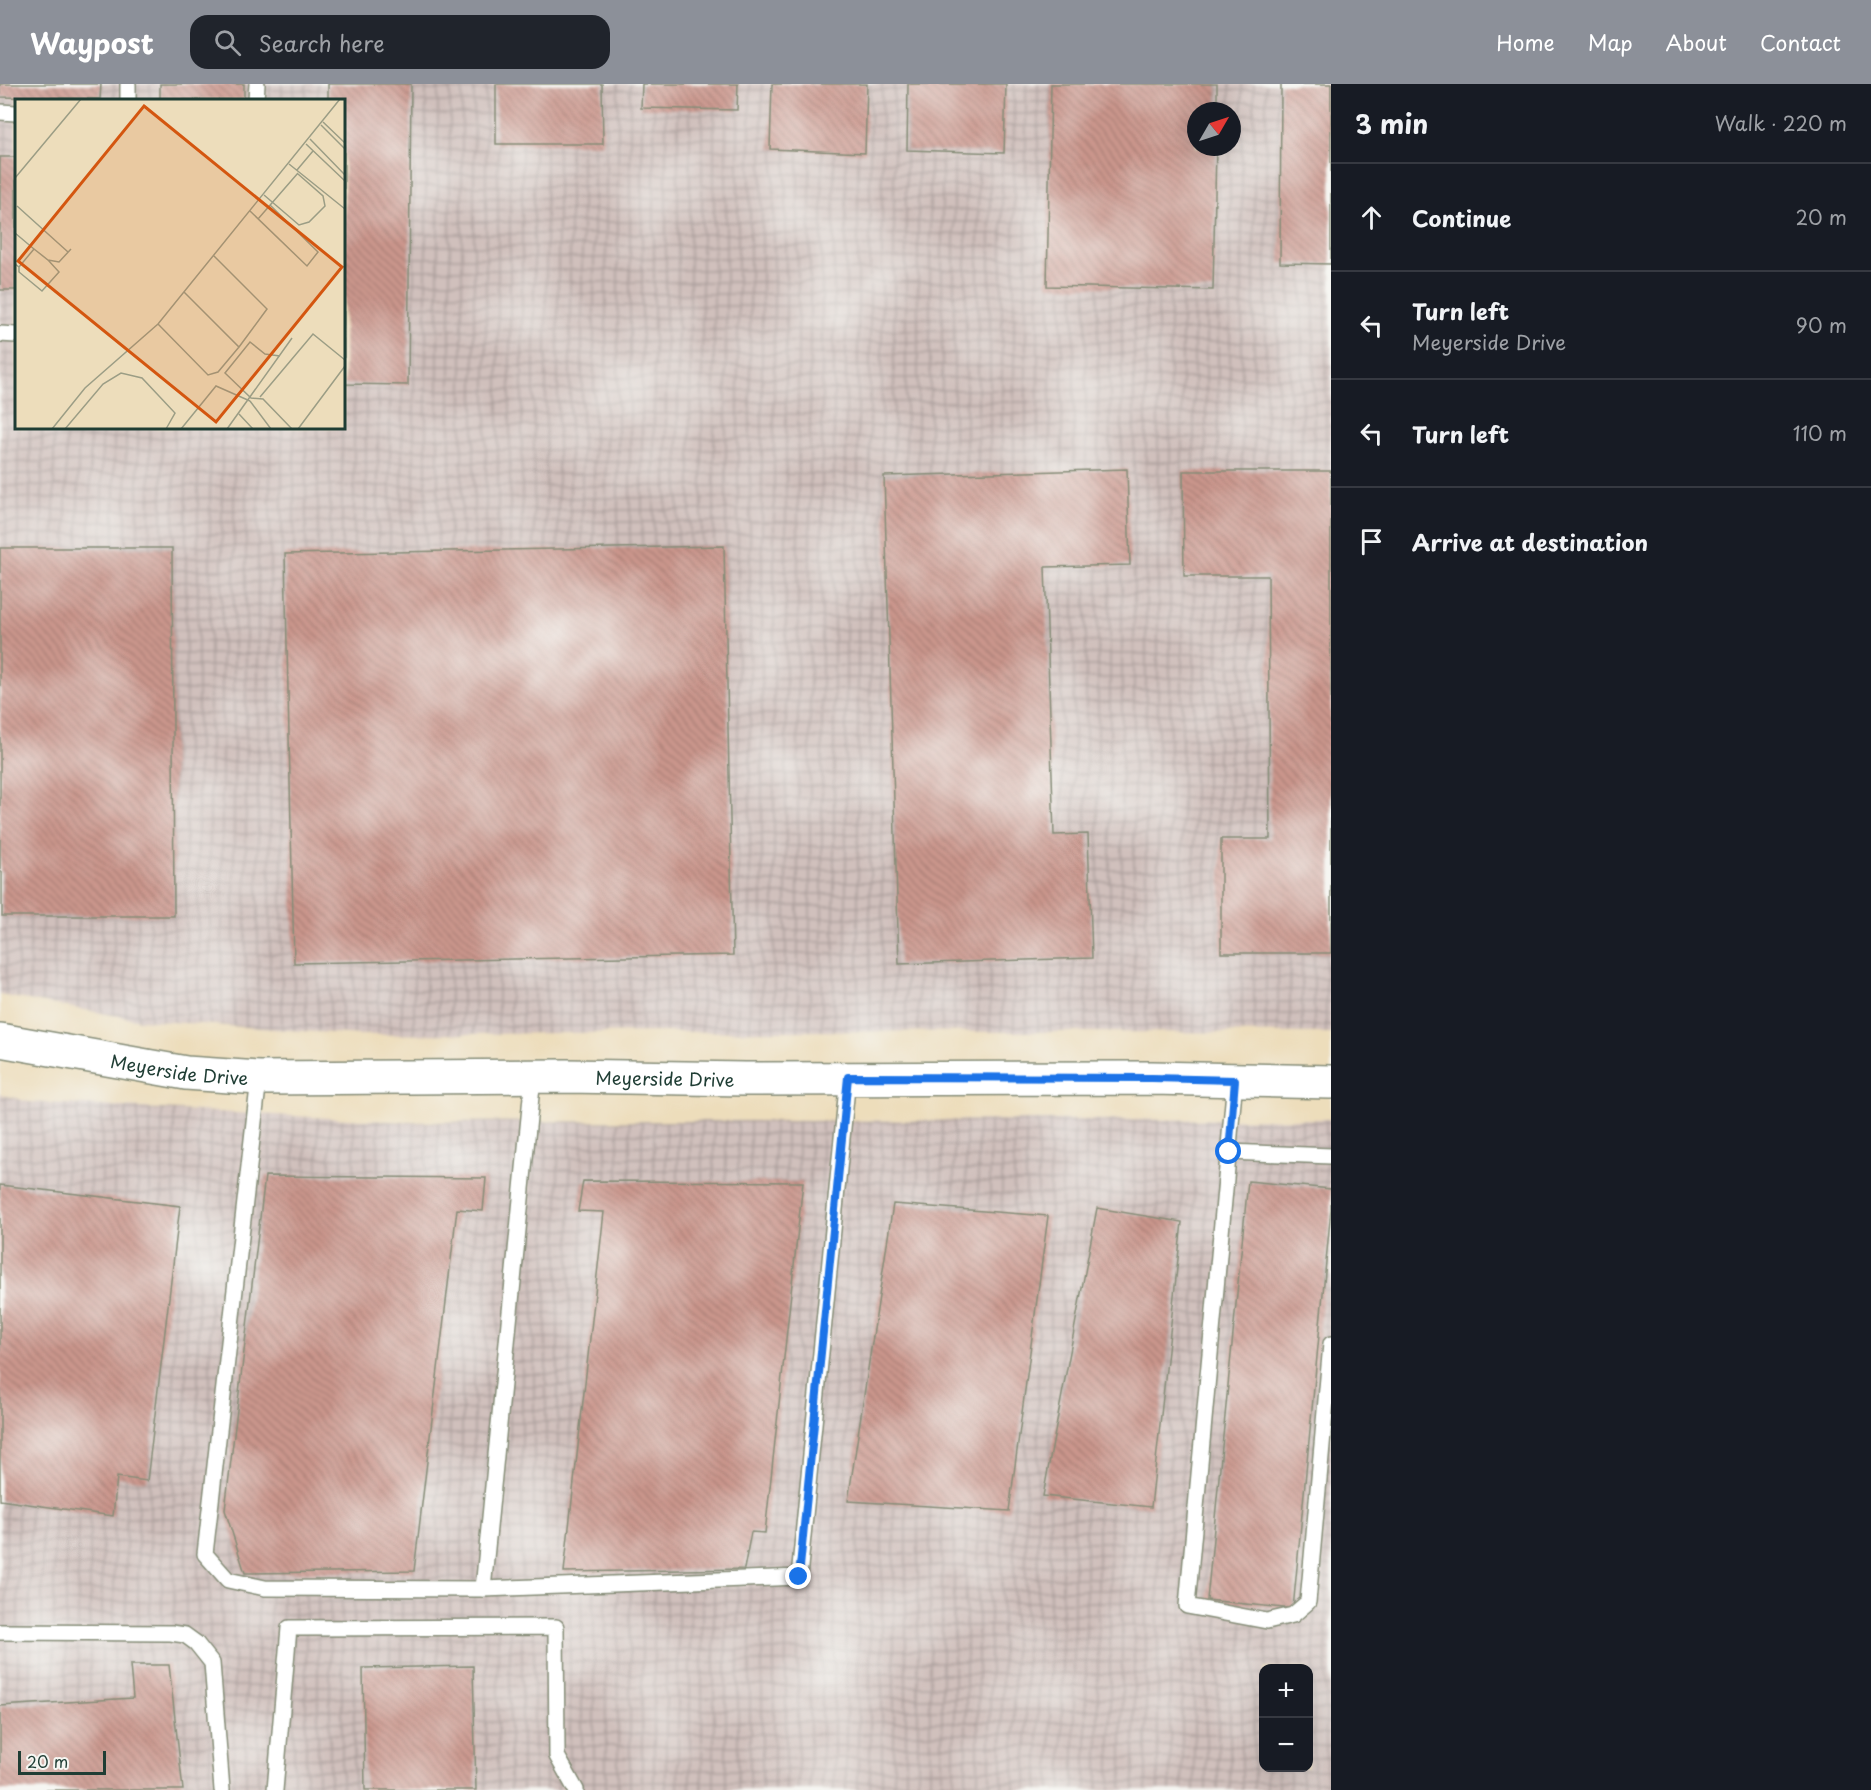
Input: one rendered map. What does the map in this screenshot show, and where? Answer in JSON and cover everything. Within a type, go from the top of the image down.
[{"type":"street","name":"Meyerside Drive","points":[[0,1040],[186,1073],[259,1078],[533,1076],[744,1079],[1128,1078],[1331,1082]]},
{"type":"lane","points":[[0,112],[15,113]]},
{"type":"lane","points":[[0,334],[15,335]]},
{"type":"lane","points":[[483,1589],[533,1076]]},
{"type":"lane","points":[[259,1078],[205,1554],[228,1580],[265,1588],[483,1589],[799,1577],[848,1077]]},
{"type":"lane","points":[[1235,1080],[1187,1606],[1267,1621],[1293,1615],[1308,1602],[1331,1344]]},
{"type":"lane","points":[[1229,1152],[1331,1156]]},
{"type":"lane","points":[[275,1790],[289,1628],[556,1627],[557,1756],[576,1790]]},
{"type":"lane","points":[[0,1632],[171,1633],[184,1635],[196,1643],[212,1663],[222,1790]]},
{"type":"shaded area","points":[[0,84],[1331,84],[1331,1033],[779,1031],[360,1035],[141,1020],[0,995]]},
{"type":"shaded area","points":[[0,1094],[29,1102],[405,1122],[1331,1119],[1331,1790],[0,1790]]},
{"type":"building","points":[[0,84],[101,84],[100,99],[0,97]]},
{"type":"building","points":[[160,84],[244,84],[244,99],[160,99]]},
{"type":"building","points":[[328,84],[411,84],[408,385],[345,384],[345,99],[328,99]]},
{"type":"building","points":[[496,84],[602,84],[603,144],[496,144]]},
{"type":"building","points":[[642,84],[738,84],[737,110],[641,108]]},
{"type":"building","points":[[772,84],[867,84],[865,153],[770,149]]},
{"type":"building","points":[[908,84],[1006,84],[1004,153],[907,150]]},
{"type":"building","points":[[1051,84],[1217,84],[1217,102],[1187,102],[1187,156],[1216,156],[1213,290],[1047,286]]},
{"type":"building","points":[[1281,84],[1331,84],[1331,264],[1280,263]]},
{"type":"building","points":[[0,157],[15,157],[15,290],[0,290]]},
{"type":"building","points":[[1127,469],[1130,565],[1045,567],[1054,835],[1088,834],[1092,958],[899,964],[884,476]]},
{"type":"building","points":[[1183,471],[1331,471],[1331,953],[1221,953],[1221,839],[1270,839],[1268,576],[1184,576]]},
{"type":"building","points":[[724,546],[733,955],[294,963],[285,554]]},
{"type":"building","points":[[0,548],[172,548],[174,916],[2,916]]},
{"type":"building","points":[[265,1176],[486,1178],[483,1211],[457,1209],[414,1571],[245,1573],[225,1510]]},
{"type":"building","points":[[583,1181],[803,1182],[765,1533],[751,1532],[744,1569],[564,1572],[604,1212],[578,1211]]},
{"type":"building","points":[[1248,1181],[1331,1189],[1331,1209],[1293,1609],[1207,1600]]},
{"type":"building","points":[[0,1185],[180,1206],[147,1481],[117,1477],[113,1516],[0,1500]]},
{"type":"building","points":[[893,1204],[1048,1216],[1009,1511],[848,1501]]},
{"type":"building","points":[[1097,1208],[1182,1222],[1151,1507],[1043,1496]]},
{"type":"building","points":[[130,1665],[169,1665],[183,1790],[0,1790],[0,1706],[133,1698]]},
{"type":"building","points":[[473,1666],[476,1790],[365,1790],[363,1668]]},
{"type":"route","points":[[799,1577],[848,1077],[1235,1080],[1229,1152]]}]
